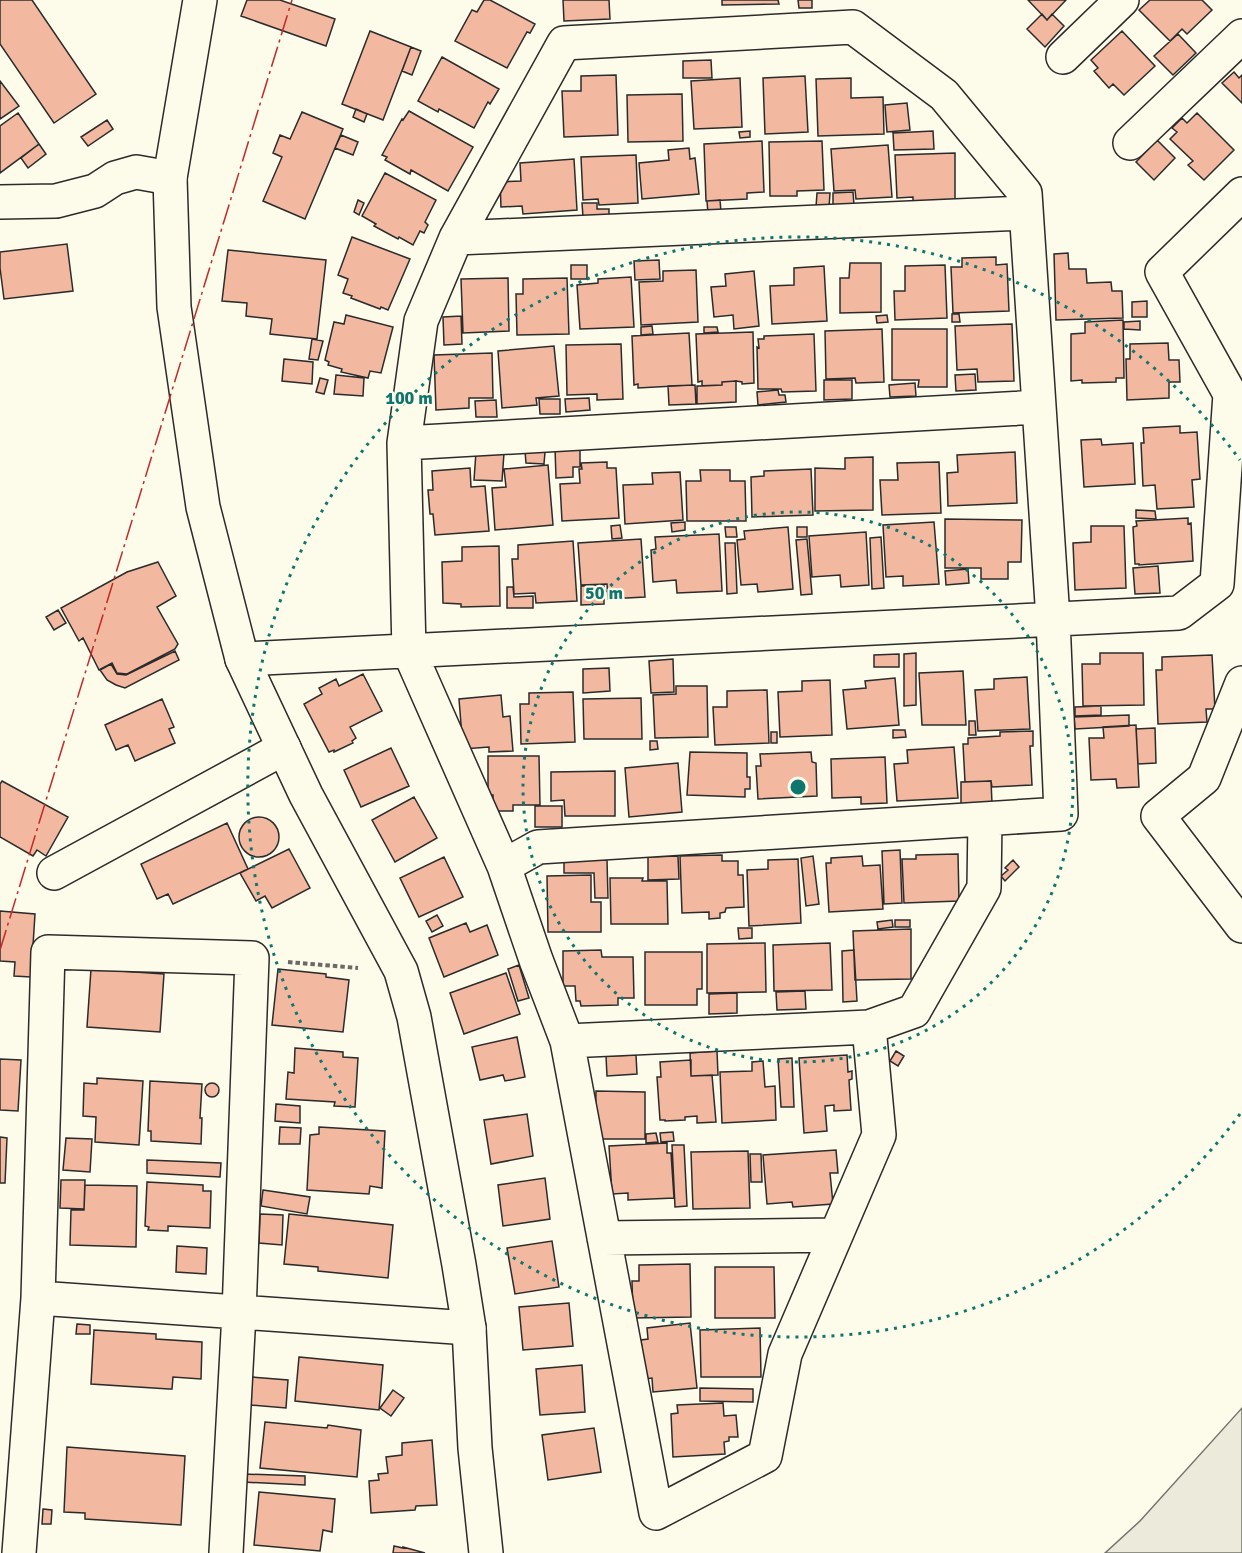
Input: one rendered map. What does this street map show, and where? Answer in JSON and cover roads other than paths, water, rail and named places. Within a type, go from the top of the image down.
[{"type":"street","points":[[200,0],[170,178],[174,307],[203,507],[242,659],[306,795],[401,971],[414,1017],[469,1328],[475,1448],[486,1553]]},
{"type":"street","points":[[1063,57],[1122,0]]},
{"type":"street","points":[[504,866],[538,847],[1061,814],[1053,619],[1025,193],[944,95],[853,27],[564,43],[456,238],[421,321],[404,443],[409,651],[504,866],[567,1041],[656,1513],[765,1456],[785,1354],[879,1135],[870,1026]]},
{"type":"street","points":[[1130,143],[1242,36]]},
{"type":"street","points":[[0,201],[56,201],[95,191],[115,178],[136,172],[170,178]]},
{"type":"street","points":[[242,659],[1179,613],[1217,584],[1230,394],[1162,272],[1242,194]]},
{"type":"street","points":[[456,238],[1026,213]]},
{"type":"street","points":[[404,443],[1039,407]]},
{"type":"street","points":[[1242,683],[1204,778],[1158,816],[1242,926]]},
{"type":"street","points":[[54,873],[284,748]]},
{"type":"street","points":[[567,1041],[870,1026],[914,1011],[984,888],[985,819]]},
{"type":"street","points":[[19,1553],[38,1298],[48,952],[252,958],[239,1313],[226,1553]]},
{"type":"street","points":[[604,1238],[836,1235]]},
{"type":"street","points":[[38,1298],[469,1328]]}]
